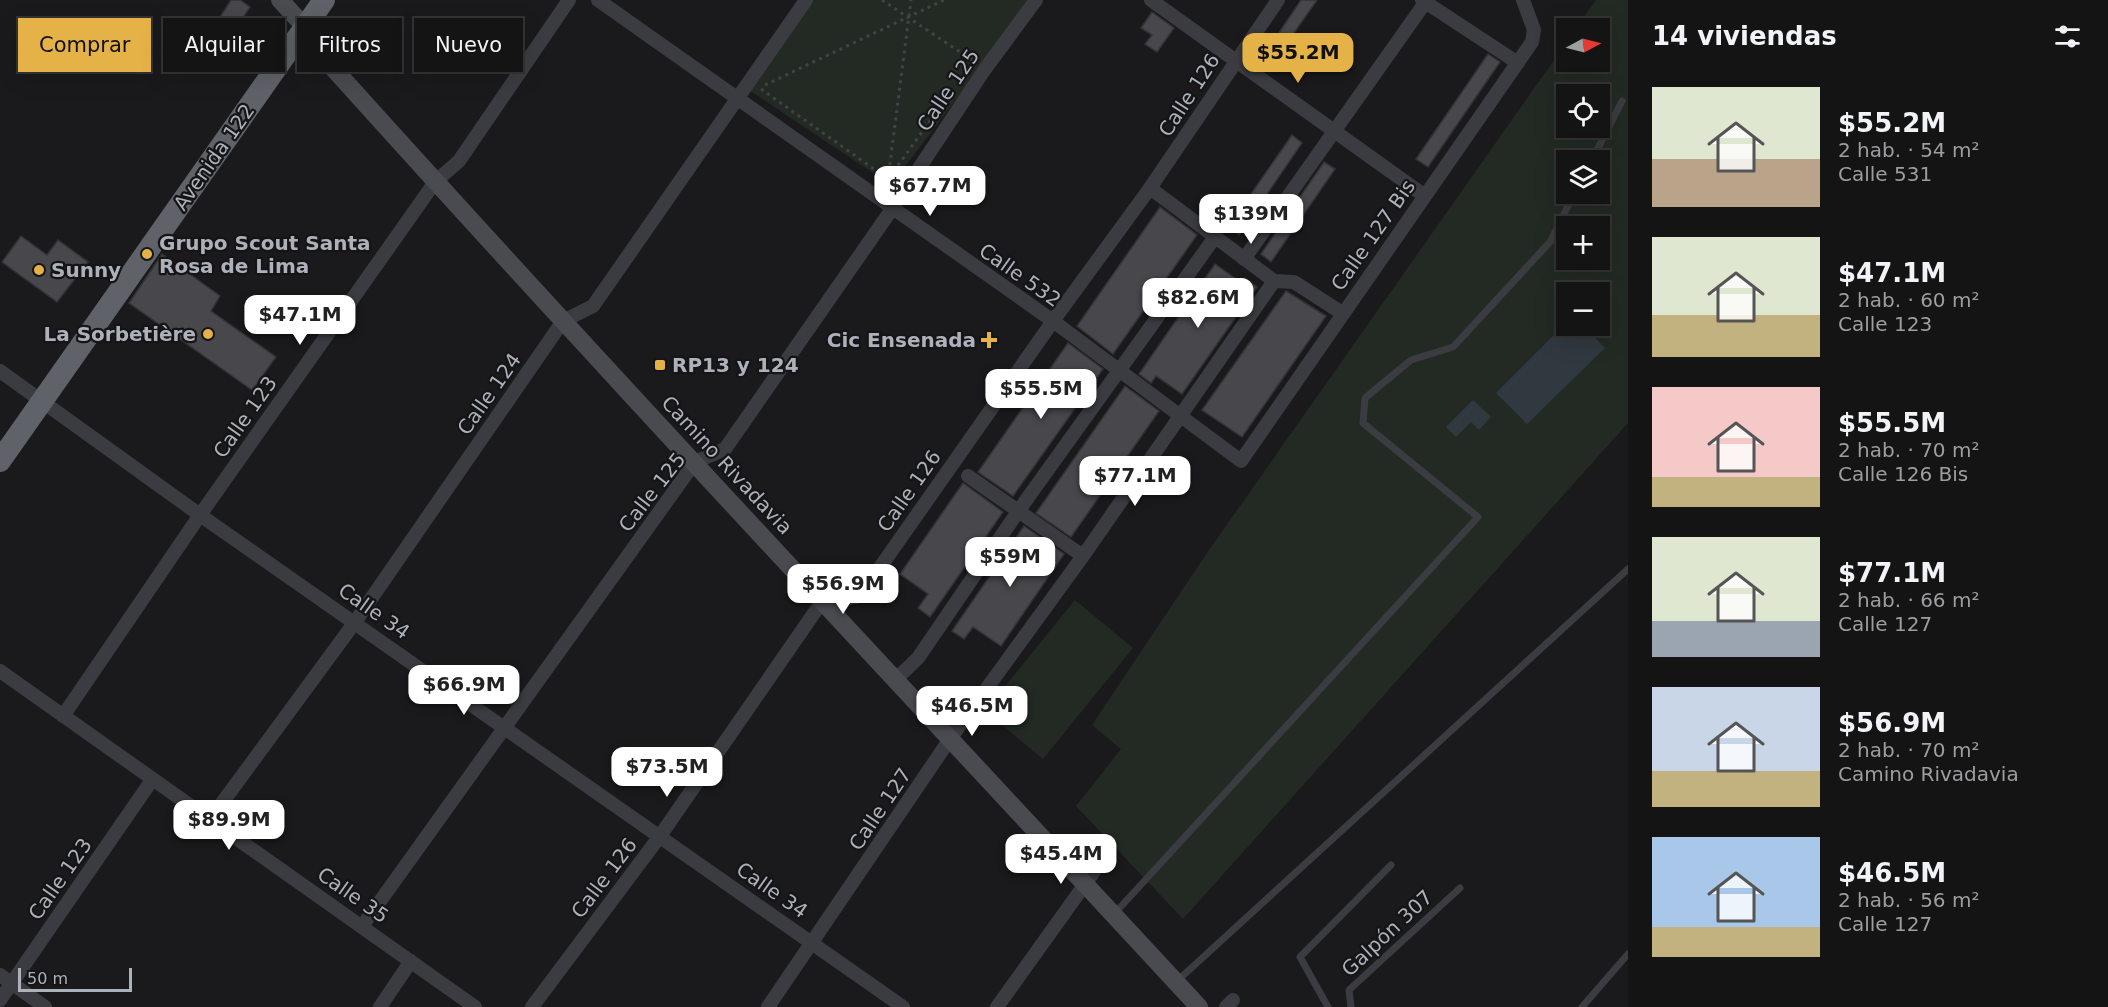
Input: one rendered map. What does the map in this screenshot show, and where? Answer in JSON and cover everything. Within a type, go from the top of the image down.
[{"type":"highway","name":"Avenida 122","points":[[311,18],[324,0]]},
{"type":"highway","name":"Avenida 122","points":[[0,461],[297,38]]},
{"type":"main road","name":"Camino Rivadavia","points":[[280,0],[297,18]]},
{"type":"main road","name":"Camino Rivadavia","points":[[337,72],[435,182],[695,462],[821,603],[1199,1007]]},
{"type":"street","name":"Calle 123","points":[[63,716],[200,515],[435,182],[459,161],[569,0]]},
{"type":"street","name":"Calle 532","points":[[598,0],[892,210],[1053,321],[1240,461]]},
{"type":"street","name":"Calle 124","points":[[211,818],[355,622],[563,321],[592,306],[807,0]]},
{"type":"street","name":"Calle 125","points":[[363,926],[695,462],[725,449],[892,210],[979,65],[1036,0]]},
{"type":"street","points":[[1151,0],[1425,196]]},
{"type":"street","name":"Calle 126","points":[[532,1007],[660,836],[821,603],[860,596],[1053,321],[1150,189],[1235,59],[1278,0]]},
{"type":"street","name":"Calle 127 Bis","points":[[1240,461],[1532,42],[1534,30],[1523,0]]},
{"type":"street","points":[[1244,259],[1425,1],[1518,63]]},
{"type":"street","points":[[1150,189],[1274,280],[1294,282],[1342,313]]},
{"type":"street","points":[[895,680],[918,658],[1019,510],[1215,237]]},
{"type":"street","name":"Calle 127","points":[[768,1007],[813,944],[950,739],[1083,556],[1274,280]]},
{"type":"street","name":"Calle 34","points":[[0,371],[200,515],[505,726],[903,1007]]},
{"type":"street","points":[[968,476],[1083,556]]},
{"type":"street","name":"Calle 35","points":[[0,671],[476,1007]]},
{"type":"street","name":"Calle 123","points":[[0,1000],[6,979],[152,780]]},
{"type":"street","points":[[997,1007],[1103,859]]},
{"type":"street","points":[[380,1007],[411,961]]},
{"type":"street","points":[[6,979],[45,1007]]},
{"type":"lane","points":[[1597,150],[1622,101]]},
{"type":"lane","points":[[1114,915],[1478,517],[1363,423],[1365,398],[1411,360],[1454,347],[1550,242],[1570,204]]},
{"type":"lane","points":[[1176,982],[1628,569]]},
{"type":"lane","name":"Galpón 307","points":[[1328,1007],[1300,957],[1391,865]]},
{"type":"lane","name":"Galpón 307","points":[[1351,1007],[1349,990],[1460,888]]},
{"type":"lane","points":[[1582,1007],[1628,954]]},
{"type":"path","points":[[882,0],[979,65]]},
{"type":"path","points":[[888,179],[911,0]]},
{"type":"path","points":[[759,87],[944,0]]},
{"type":"path","points":[[979,65],[980,52]]},
{"type":"path","points":[[967,70],[979,65]]},
{"type":"path","points":[[759,87],[766,78]]},
{"type":"path","points":[[759,87],[888,179],[891,185],[892,210]]},
{"type":"path","points":[[888,179],[947,98]]},
{"type":"shaded area","points":[[813,0],[1032,0],[891,185],[749,90]]},
{"type":"shaded area","points":[[1596,0],[1628,0],[1628,423],[1183,919],[1076,806],[1121,749],[1092,725],[1209,550],[1556,57],[1556,72],[1610,72],[1610,18],[1583,18]]},
{"type":"shaded area","points":[[1556,333],[1556,336],[1593,336],[1605,348],[1527,424],[1496,393]]},
{"type":"shaded area","points":[[1473,400],[1491,417],[1479,430],[1471,422],[1456,437],[1446,427]]},
{"type":"shaded area","points":[[1075,600],[1133,648],[1043,759],[985,711]]},
{"type":"building","points":[[231,0],[240,0],[250,7],[243,18],[219,18]]},
{"type":"building","points":[[1301,0],[1317,0],[1280,53],[1270,46]]},
{"type":"building","points":[[1152,12],[1174,28],[1157,52],[1145,44],[1152,35],[1141,28]]},
{"type":"building","points":[[1488,54],[1500,62],[1428,167],[1416,159]]},
{"type":"building","points":[[1292,135],[1302,143],[1239,235],[1228,227]]},
{"type":"building","points":[[1324,162],[1335,169],[1271,262],[1261,254]]},
{"type":"building","points":[[1160,207],[1197,235],[1113,354],[1077,326]]},
{"type":"building","name":"Sunny","points":[[21,236],[47,255],[58,240],[88,262],[57,302],[2,262]]},
{"type":"building","name":"La Sorbetière","points":[[162,254],[220,296],[211,311],[276,357],[252,390],[129,303]]},
{"type":"building","points":[[1215,264],[1242,283],[1245,278],[1257,287],[1182,394],[1156,376],[1151,383],[1139,374]]},
{"type":"building","points":[[1286,291],[1326,316],[1242,437],[1202,410]]},
{"type":"building","points":[[1068,343],[1103,369],[1013,496],[978,472]]},
{"type":"building","points":[[1125,386],[1159,411],[1071,537],[1036,513]]},
{"type":"building","points":[[963,483],[1003,512],[930,617],[918,608],[928,594],[900,574]]},
{"type":"building","points":[[1024,526],[1064,554],[1001,646],[973,627],[964,639],[952,631]]},
{"type":"place","name":"Grupo Scout Santa Rosa de Lima","points":[[147,254]]},
{"type":"place","name":"Sunny","points":[[39,270]]},
{"type":"place","name":"La Sorbetière","points":[[208,334]]},
{"type":"place","name":"Cic Ensenada","points":[[989,340]]},
{"type":"place","name":"RP13 y 124","points":[[660,365]]}]
